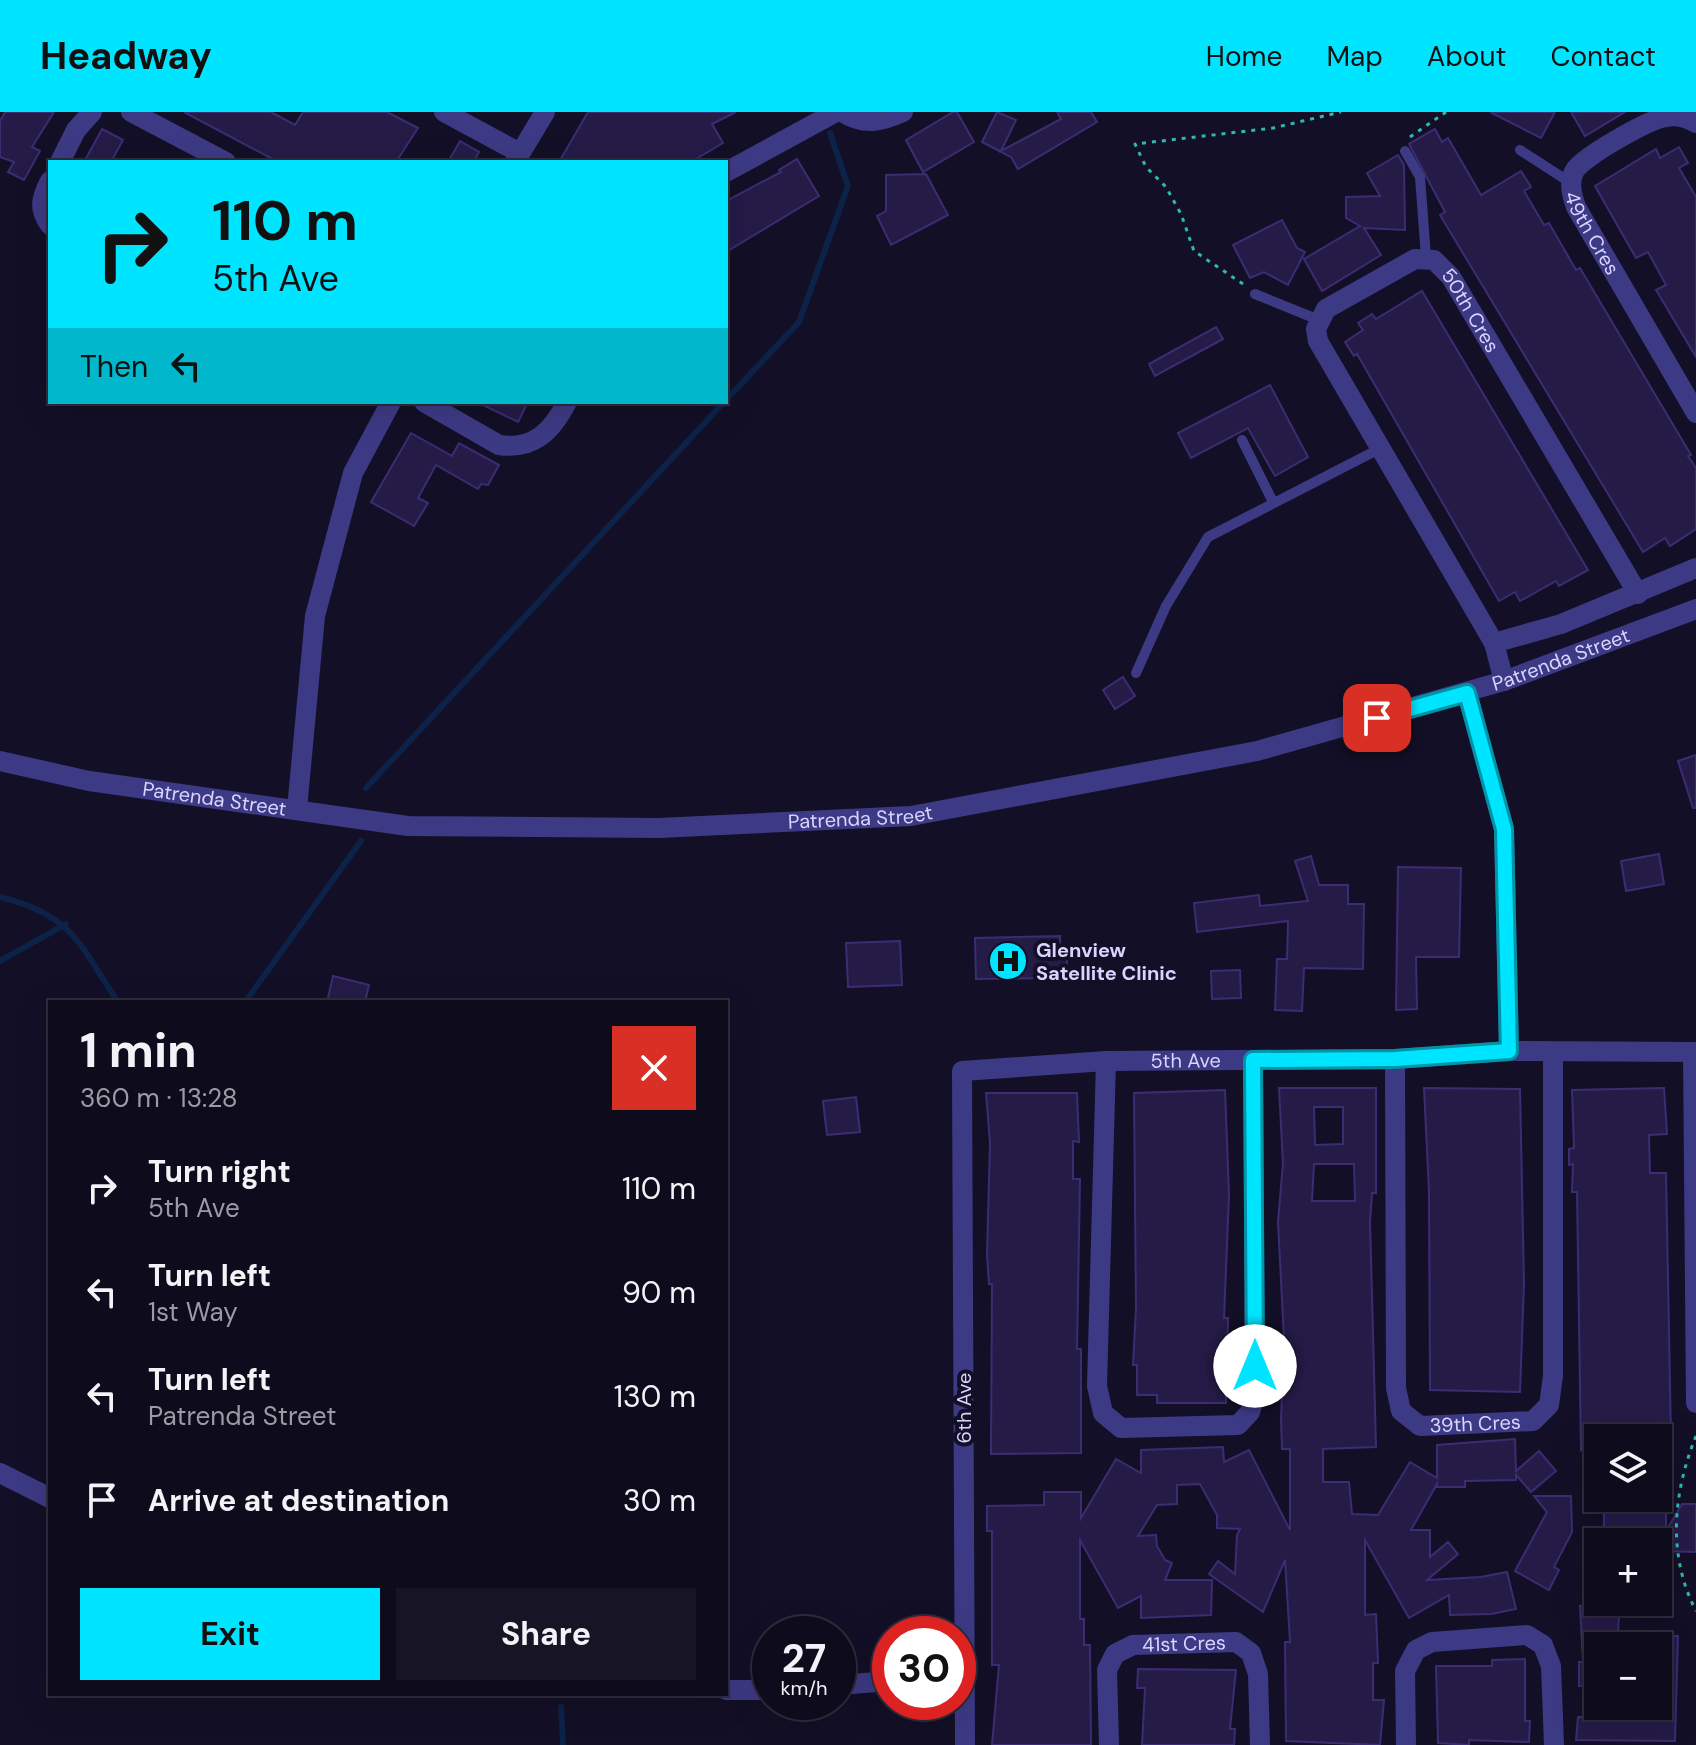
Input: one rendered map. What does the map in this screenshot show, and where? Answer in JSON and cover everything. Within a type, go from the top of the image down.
[{"type":"street","points":[[61,160],[76,130],[92,112]]},
{"type":"street","points":[[131,112],[222,160]]},
{"type":"street","points":[[444,112],[518,158],[545,112]]},
{"type":"street","points":[[728,171],[836,112]]},
{"type":"street","points":[[842,112],[855,120],[873,123],[903,112]]},
{"type":"street","name":"49th Cres","points":[[1683,117],[1650,123],[1581,162],[1571,183],[1576,207],[1696,413]]},
{"type":"street","points":[[48,185],[41,198],[48,222]]},
{"type":"street","name":"50th Cres","points":[[1319,320],[1326,309],[1415,259],[1426,257],[1443,266],[1638,594]]},
{"type":"street","points":[[1319,320],[1316,329],[1324,355],[1494,643],[1504,681]]},
{"type":"street","points":[[297,809],[315,616],[353,473],[384,404]]},
{"type":"street","points":[[427,404],[499,445],[512,447],[529,444],[546,435],[566,404]]},
{"type":"street","points":[[1494,643],[1561,624],[1696,568]]},
{"type":"street","name":"Patrenda Street","points":[[0,761],[89,781],[408,826],[659,828],[911,816],[1257,751],[1467,693],[1696,609]]},
{"type":"street","points":[[1467,693],[1504,829],[1509,1051]]},
{"type":"street","name":"5th Ave","points":[[962,1071],[1106,1061],[1395,1059],[1509,1051],[1694,1052]]},
{"type":"street","points":[[1694,1052],[1696,1403]]},
{"type":"street","name":"39th Cres","points":[[1395,1059],[1396,1388],[1401,1411],[1420,1426],[1533,1421],[1549,1405],[1553,1376],[1553,1053]]},
{"type":"street","points":[[1106,1061],[1097,1386],[1103,1413],[1121,1428],[1238,1425],[1250,1412],[1255,1396],[1253,1060]]},
{"type":"street","name":"6th Ave","points":[[962,1071],[962,1616]]},
{"type":"street","points":[[0,1473],[48,1497]]},
{"type":"street","points":[[1406,1745],[1405,1671],[1416,1650],[1432,1642],[1527,1635],[1543,1645],[1551,1666],[1554,1745]]},
{"type":"street","name":"41st Cres","points":[[1109,1745],[1107,1670],[1115,1654],[1133,1645],[1236,1642],[1251,1653],[1258,1674],[1260,1745]]},
{"type":"street","points":[[728,1690],[752,1690]]},
{"type":"street","name":"6th Ave","points":[[964,1720],[965,1745]]},
{"type":"lane","points":[[1520,150],[1571,183]]},
{"type":"lane","points":[[1405,151],[1420,177],[1426,257]]},
{"type":"lane","points":[[1255,294],[1319,320]]},
{"type":"lane","points":[[1242,440],[1273,502]]},
{"type":"lane","points":[[1136,673],[1166,606],[1208,537],[1379,449]]},
{"type":"path","points":[[1255,294],[1194,251],[1181,214],[1166,187],[1146,167],[1135,144],[1273,128],[1341,112]]},
{"type":"path","points":[[1405,151],[1403,142],[1446,112]]},
{"type":"path","points":[[1696,1436],[1679,1481],[1676,1520],[1677,1555],[1696,1611]]},
{"type":"building","points":[[5,112],[54,112],[32,147],[40,151],[24,180],[8,172],[14,162],[0,157],[0,121]]},
{"type":"building","points":[[184,112],[271,112],[295,125],[303,112],[387,112],[418,128],[397,160],[274,160]]},
{"type":"building","points":[[588,112],[736,112],[712,124],[723,143],[694,160],[560,160]]},
{"type":"building","points":[[957,112],[974,142],[923,172],[906,140]]},
{"type":"building","points":[[997,112],[1016,120],[1001,151],[1061,119],[1057,112],[1091,112],[1097,122],[1018,169],[1011,157],[982,142]]},
{"type":"building","points":[[1490,112],[1555,112],[1541,138]]},
{"type":"building","points":[[1571,112],[1625,112],[1585,136]]},
{"type":"building","points":[[102,129],[123,140],[112,160],[85,160]]},
{"type":"building","points":[[1435,129],[1442,142],[1448,138],[1481,195],[1521,171],[1531,187],[1524,191],[1544,225],[1549,223],[1576,270],[1580,268],[1691,455],[1688,456],[1696,468],[1696,529],[1670,546],[1665,538],[1643,552],[1440,215],[1445,212],[1409,144]]},
{"type":"building","points":[[460,141],[479,152],[475,160],[449,160]]},
{"type":"building","points":[[1679,147],[1688,163],[1679,168],[1696,197],[1696,357],[1656,290],[1666,285],[1648,252],[1636,258],[1595,186],[1656,149],[1660,158]]},
{"type":"building","points":[[1398,155],[1404,165],[1405,230],[1364,228],[1381,255],[1322,291],[1304,259],[1360,226],[1346,218],[1346,197],[1380,196],[1367,173]]},
{"type":"building","points":[[797,159],[819,196],[728,251],[728,200],[781,172],[779,170]]},
{"type":"building","points":[[926,174],[948,215],[891,245],[877,216],[886,211],[886,175]]},
{"type":"building","points":[[1282,220],[1297,248],[1305,252],[1288,285],[1264,272],[1250,278],[1233,245]]},
{"type":"building","points":[[1422,291],[1588,570],[1559,586],[1556,581],[1520,601],[1515,592],[1499,601],[1357,354],[1354,356],[1345,342],[1363,330],[1358,323],[1372,314],[1376,319]]},
{"type":"building","points":[[1216,327],[1223,339],[1155,376],[1149,364]]},
{"type":"building","points":[[1270,385],[1308,457],[1275,476],[1248,428],[1191,458],[1178,433]]},
{"type":"building","points":[[481,404],[527,404],[518,422]]},
{"type":"building","points":[[411,433],[452,456],[459,443],[499,465],[488,485],[481,484],[478,489],[436,465],[418,498],[428,503],[414,526],[371,502]]},
{"type":"building","points":[[1123,677],[1135,696],[1115,709],[1103,690]]},
{"type":"building","points":[[1696,755],[1696,808],[1693,808],[1678,761]]},
{"type":"building","points":[[1659,854],[1664,884],[1626,891],[1621,861]]},
{"type":"building","points":[[1311,856],[1319,885],[1348,885],[1348,904],[1364,904],[1363,969],[1304,968],[1302,1011],[1275,1010],[1277,959],[1287,959],[1288,921],[1197,932],[1194,903],[1259,895],[1260,906],[1308,901],[1295,861]]},
{"type":"building","points":[[1398,867],[1461,868],[1459,957],[1416,957],[1417,1009],[1396,1010]]},
{"type":"building","points":[[1060,936],[1060,951],[1067,951],[1067,974],[1051,974],[1051,978],[976,979],[975,938]]},
{"type":"building","points":[[900,941],[902,985],[848,987],[846,943]]},
{"type":"building","points":[[1240,970],[1241,998],[1212,999],[1211,971]]},
{"type":"building","points":[[333,976],[369,985],[365,1000],[327,1000]]},
{"type":"building","points":[[1279,1088],[1376,1088],[1376,1193],[1372,1193],[1370,1221],[1376,1447],[1323,1449],[1323,1482],[1349,1482],[1352,1514],[1378,1515],[1410,1462],[1437,1478],[1437,1445],[1515,1439],[1516,1471],[1539,1451],[1556,1471],[1531,1492],[1516,1475],[1516,1480],[1465,1481],[1465,1487],[1437,1487],[1437,1484],[1411,1530],[1430,1530],[1430,1557],[1448,1542],[1458,1554],[1427,1580],[1507,1572],[1516,1609],[1491,1614],[1450,1615],[1449,1595],[1409,1618],[1365,1540],[1365,1615],[1376,1614],[1378,1663],[1373,1663],[1373,1700],[1384,1700],[1380,1745],[1286,1741],[1285,1642],[1290,1642],[1285,1560],[1263,1612],[1209,1574],[1218,1561],[1235,1574],[1240,1529],[1217,1528],[1217,1515],[1200,1484],[1177,1485],[1177,1504],[1157,1505],[1138,1536],[1156,1535],[1157,1546],[1165,1560],[1172,1563],[1165,1580],[1212,1580],[1211,1615],[1141,1618],[1141,1596],[1118,1608],[1080,1540],[1080,1619],[1084,1619],[1084,1645],[1090,1645],[1091,1745],[992,1745],[999,1665],[992,1665],[992,1531],[987,1531],[987,1506],[1044,1505],[1044,1492],[1081,1492],[1081,1518],[1116,1459],[1141,1473],[1141,1450],[1223,1447],[1224,1462],[1249,1450],[1290,1530],[1290,1449],[1282,1449],[1281,1420],[1284,1339],[1278,1222],[1283,1163]],"holes":[[[1314,1107],[1343,1107],[1343,1144],[1315,1145]],[[1314,1164],[1354,1164],[1355,1201],[1312,1201]]]},
{"type":"building","points":[[1424,1088],[1520,1089],[1524,1284],[1520,1392],[1430,1390],[1429,1191]]},
{"type":"building","points":[[1664,1088],[1667,1134],[1649,1135],[1650,1173],[1666,1173],[1671,1424],[1584,1424],[1584,1447],[1581,1450],[1577,1192],[1572,1192],[1573,1164],[1569,1165],[1569,1149],[1574,1148],[1572,1090]]},
{"type":"building","points":[[1225,1090],[1229,1195],[1224,1318],[1228,1318],[1226,1403],[1157,1403],[1157,1395],[1137,1395],[1137,1365],[1133,1365],[1136,1309],[1134,1093]]},
{"type":"building","points":[[986,1093],[1077,1093],[1079,1142],[1073,1141],[1073,1179],[1080,1179],[1077,1349],[1081,1349],[1081,1453],[991,1454],[992,1284],[989,1284],[987,1255],[990,1143]]},
{"type":"building","points":[[856,1097],[860,1132],[827,1135],[823,1101]]},
{"type":"building","points":[[1534,1496],[1571,1496],[1572,1532],[1554,1567],[1559,1570],[1549,1590],[1515,1571],[1547,1512]]},
{"type":"building","points":[[1682,1504],[1696,1504],[1696,1552],[1672,1551],[1672,1528],[1668,1528]]},
{"type":"building","points":[[1604,1512],[1666,1512],[1666,1528],[1604,1528]]},
{"type":"building","points":[[1580,1606],[1584,1606],[1584,1616],[1619,1616],[1618,1632],[1584,1632],[1584,1686],[1579,1686],[1579,1662],[1583,1662]]},
{"type":"building","points":[[1672,1636],[1678,1636],[1675,1741],[1576,1740],[1578,1717],[1584,1717],[1584,1720],[1672,1720]]},
{"type":"building","points":[[1525,1659],[1525,1721],[1530,1721],[1529,1742],[1469,1740],[1469,1745],[1438,1743],[1436,1666],[1492,1666],[1492,1660]]},
{"type":"building","points":[[1138,1669],[1236,1670],[1230,1729],[1235,1729],[1234,1745],[1142,1745],[1145,1688],[1137,1688]]},
{"type":"waterway","points":[[728,398],[799,322],[848,186],[830,133]]},
{"type":"waterway","points":[[366,788],[722,404]]},
{"type":"waterway","points":[[246,1000],[361,841]]},
{"type":"waterway","points":[[0,897],[44,913],[72,934],[117,1000]]},
{"type":"waterway","points":[[0,961],[66,924]]},
{"type":"waterway","points":[[561,1707],[563,1745]]},
{"type":"place","name":"Glenview Satellite Clinic","points":[[1008,961]]},
{"type":"route","points":[[1255,1366],[1253,1060],[1395,1059],[1509,1051],[1504,829],[1467,693],[1377,718]]}]
